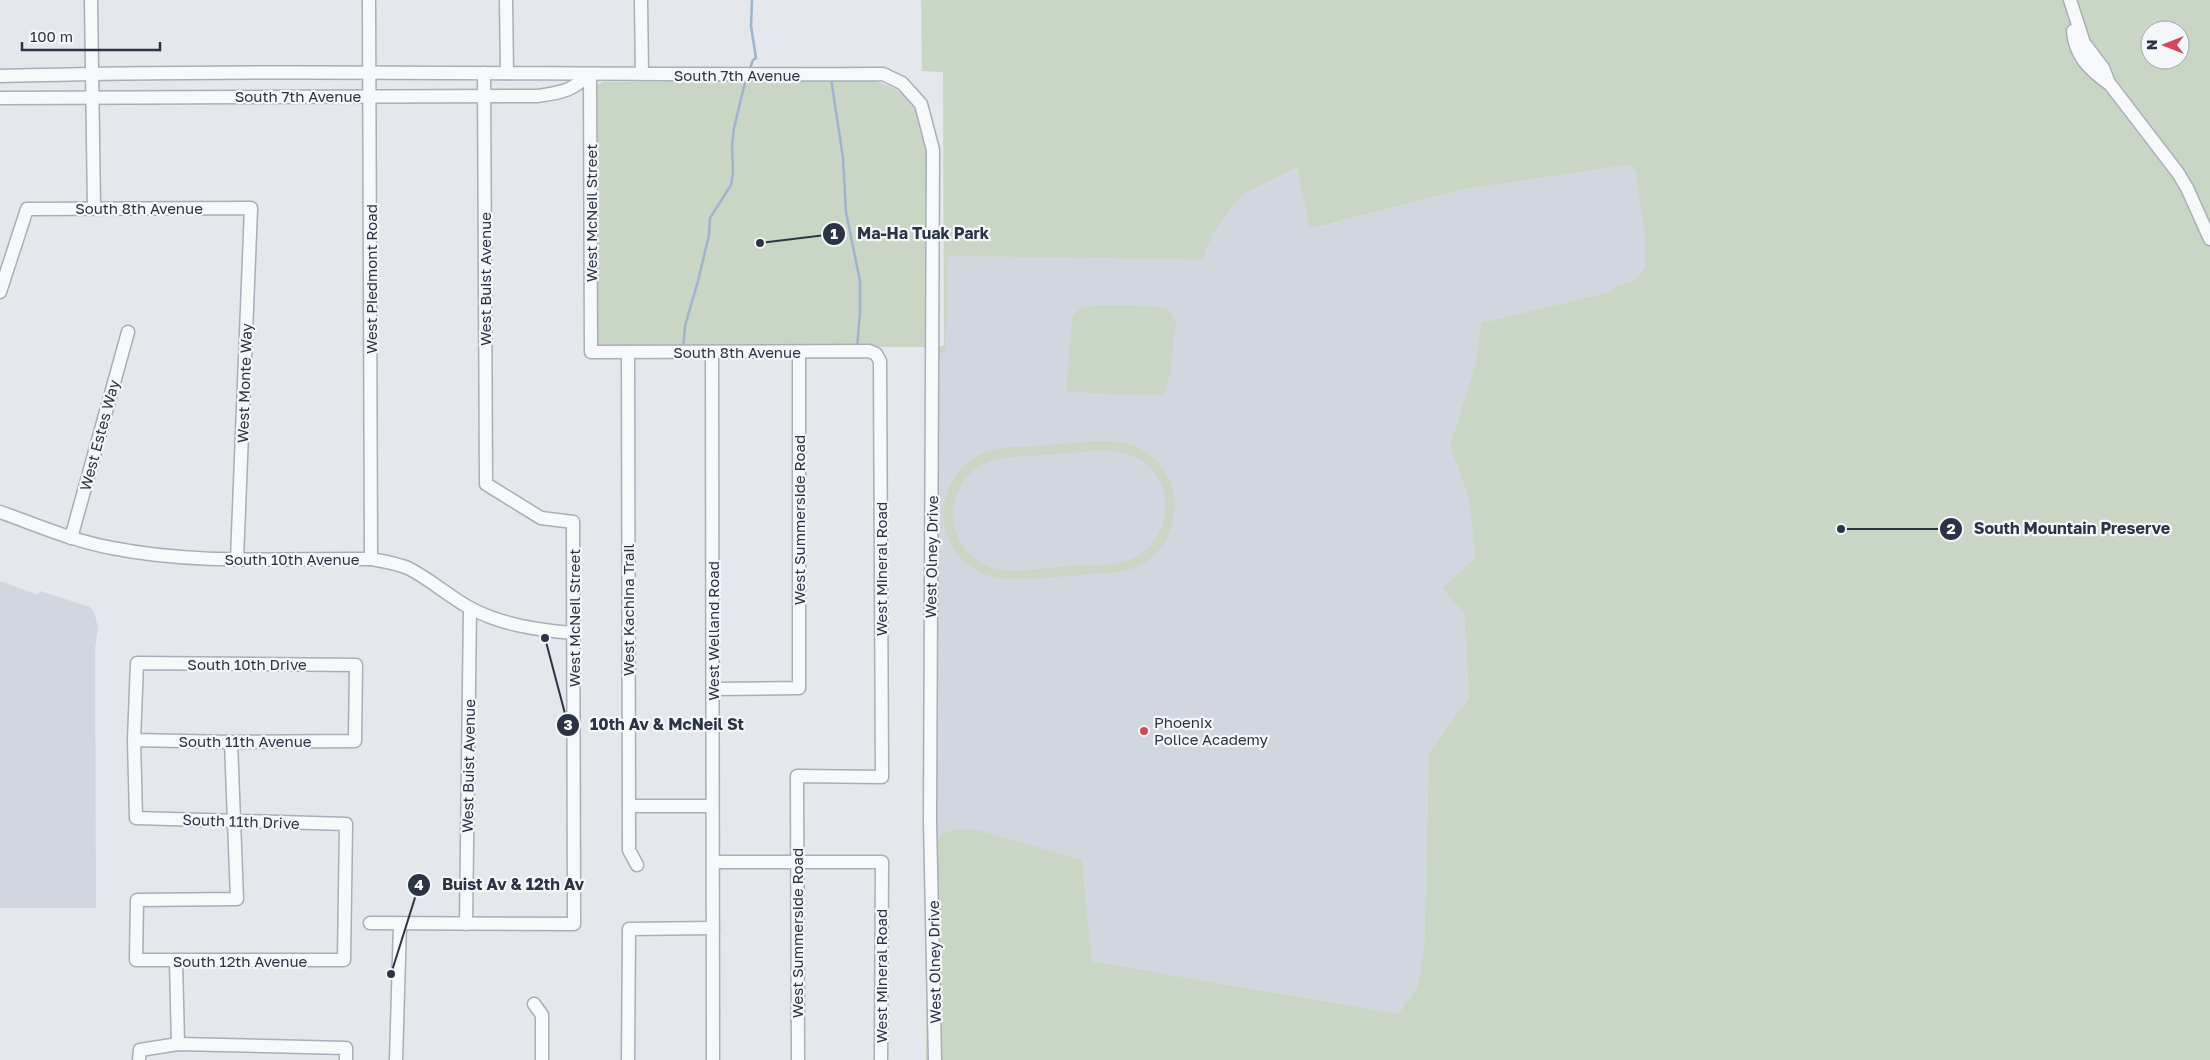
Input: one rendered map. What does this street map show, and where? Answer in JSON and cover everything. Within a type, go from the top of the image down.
[{"type":"street","points":[[91,0],[94,208]]},
{"type":"street","name":"West Piedmont Road","points":[[369,0],[371,559]]},
{"type":"street","points":[[506,0],[507,73]]},
{"type":"street","points":[[642,0],[642,74]]},
{"type":"street","points":[[2072,6],[2084,43],[2102,68],[2109,83],[2178,173],[2191,196],[2210,239]]},
{"type":"street","name":"South 7th Avenue","points":[[0,76],[370,73],[883,74]]},
{"type":"street","name":"West Buist Avenue","points":[[484,73],[486,484],[541,518],[573,522]]},
{"type":"street","name":"South 7th Avenue","points":[[0,98],[370,95],[538,96],[561,93],[575,87],[590,74]]},
{"type":"street","name":"West McNeil Street","points":[[590,74],[590,352]]},
{"type":"street","name":"West Olney Drive","points":[[883,74],[902,83],[921,104],[933,150],[930,820],[935,1060]]},
{"type":"street","name":"South 8th Avenue","points":[[0,292],[27,209],[251,208]]},
{"type":"street","name":"West Monte Way","points":[[237,559],[251,208]]},
{"type":"street","name":"West Estes Way","points":[[71,538],[128,332]]},
{"type":"street","name":"South 8th Avenue","points":[[590,352],[869,351],[876,354],[880,361]]},
{"type":"street","name":"West Kachina Trail","points":[[628,352],[629,850],[636,865]]},
{"type":"street","name":"West Welland Road","points":[[712,352],[713,1060]]},
{"type":"street","name":"West Summerside Road","points":[[713,689],[799,688],[799,352]]},
{"type":"street","name":"West Mineral Road","points":[[797,776],[882,776],[880,361]]},
{"type":"street","name":"South 10th Avenue","points":[[0,512],[71,538],[141,554],[195,559],[371,559],[398,564],[410,569],[470,608],[504,622],[574,633]]},
{"type":"street","name":"West McNeil Street","points":[[466,924],[574,924],[573,522]]},
{"type":"street","name":"West Buist Avenue","points":[[466,924],[470,608]]},
{"type":"street","name":"South 10th Drive","points":[[134,740],[137,663],[356,664],[355,741]]},
{"type":"street","name":"South 11th Avenue","points":[[134,740],[232,742],[355,741]]},
{"type":"street","name":"South 11th Drive","points":[[134,740],[136,818],[346,824],[344,960]]},
{"type":"street","points":[[232,742],[235,820]]},
{"type":"street","name":"West Summerside Road","points":[[797,776],[798,1060]]},
{"type":"street","points":[[629,806],[712,806]]},
{"type":"street","name":"South 12th Avenue","points":[[235,820],[237,899],[137,900],[136,960],[344,960]]},
{"type":"street","points":[[713,862],[797,862]]},
{"type":"street","name":"West Mineral Road","points":[[797,862],[882,862],[881,1060]]},
{"type":"street","points":[[370,923],[466,924]]},
{"type":"street","points":[[396,1060],[400,924]]},
{"type":"street","points":[[628,1060],[629,928],[713,928]]},
{"type":"street","points":[[176,961],[178,1044]]},
{"type":"street","points":[[534,1004],[542,1015],[542,1060]]},
{"type":"street","points":[[140,1055],[178,1044],[346,1054]]},
{"type":"shaded area","points":[[1637,164],[1654,281],[1481,323],[1476,362],[1450,446],[1469,499],[1475,558],[1442,588],[1464,612],[1469,697],[1429,752],[1424,948],[1418,985],[1398,1014],[1092,961],[1082,860],[935,839],[935,353],[946,353],[948,256],[1203,260],[1213,233],[1242,195],[1298,168],[1311,229],[1465,189]]},
{"type":"shaded area","points":[[0,581],[38,595],[40,591],[90,607],[94,612],[98,627],[95,649],[96,908],[0,908]]},
{"type":"green space","points":[[921,0],[2210,0],[2210,1060],[926,1060],[933,349],[944,345],[943,72],[922,71]],"holes":[[[1630,165],[1636,171],[1645,237],[1646,266],[1636,280],[1611,288],[1613,291],[1481,323],[1476,362],[1450,446],[1469,499],[1475,558],[1442,588],[1464,613],[1469,697],[1429,752],[1424,948],[1418,985],[1398,1014],[1092,961],[1082,860],[973,829],[954,829],[935,838],[936,353],[946,353],[948,256],[1203,260],[1213,233],[1242,195],[1297,168],[1310,229],[1465,189]]]},
{"type":"green space","points":[[872,80],[894,88],[907,97],[916,108],[927,147],[927,347],[602,346],[595,344],[595,86],[603,82]]},
{"type":"green space","points":[[1097,305],[1154,306],[1168,310],[1176,320],[1170,373],[1164,395],[1066,391],[1073,315],[1081,308]]},
{"type":"green space","points":[[1095,441],[1118,442],[1141,449],[1158,463],[1169,480],[1174,499],[1173,519],[1167,538],[1155,554],[1139,566],[1118,572],[1027,579],[998,578],[985,574],[973,568],[962,559],[952,546],[948,536],[943,510],[949,488],[963,467],[984,453],[1003,448]],"holes":[[[1104,450],[1121,452],[1137,458],[1158,477],[1163,490],[1165,517],[1161,530],[1153,542],[1137,556],[1107,565],[1002,570],[986,565],[976,559],[960,541],[954,523],[954,503],[962,483],[970,473],[980,466],[1004,458]]]},
{"type":"waterway","points":[[749,71],[753,60],[756,58],[751,26],[752,0]]},
{"type":"waterway","points":[[683,349],[685,326],[709,235],[710,218],[731,185],[734,128],[746,78]]},
{"type":"waterway","points":[[831,78],[843,158],[846,212],[860,281],[857,348]]},
{"type":"place","name":"Ma-Ha Tuak Park","points":[[760,243]]},
{"type":"place","name":"South Mountain Preserve","points":[[1841,529]]},
{"type":"place","name":"10th Av & McNeil St","points":[[545,638]]},
{"type":"place","name":"Phoenix Police Academy","points":[[1144,731]]},
{"type":"place","name":"Buist Av & 12th Av","points":[[391,974]]}]
